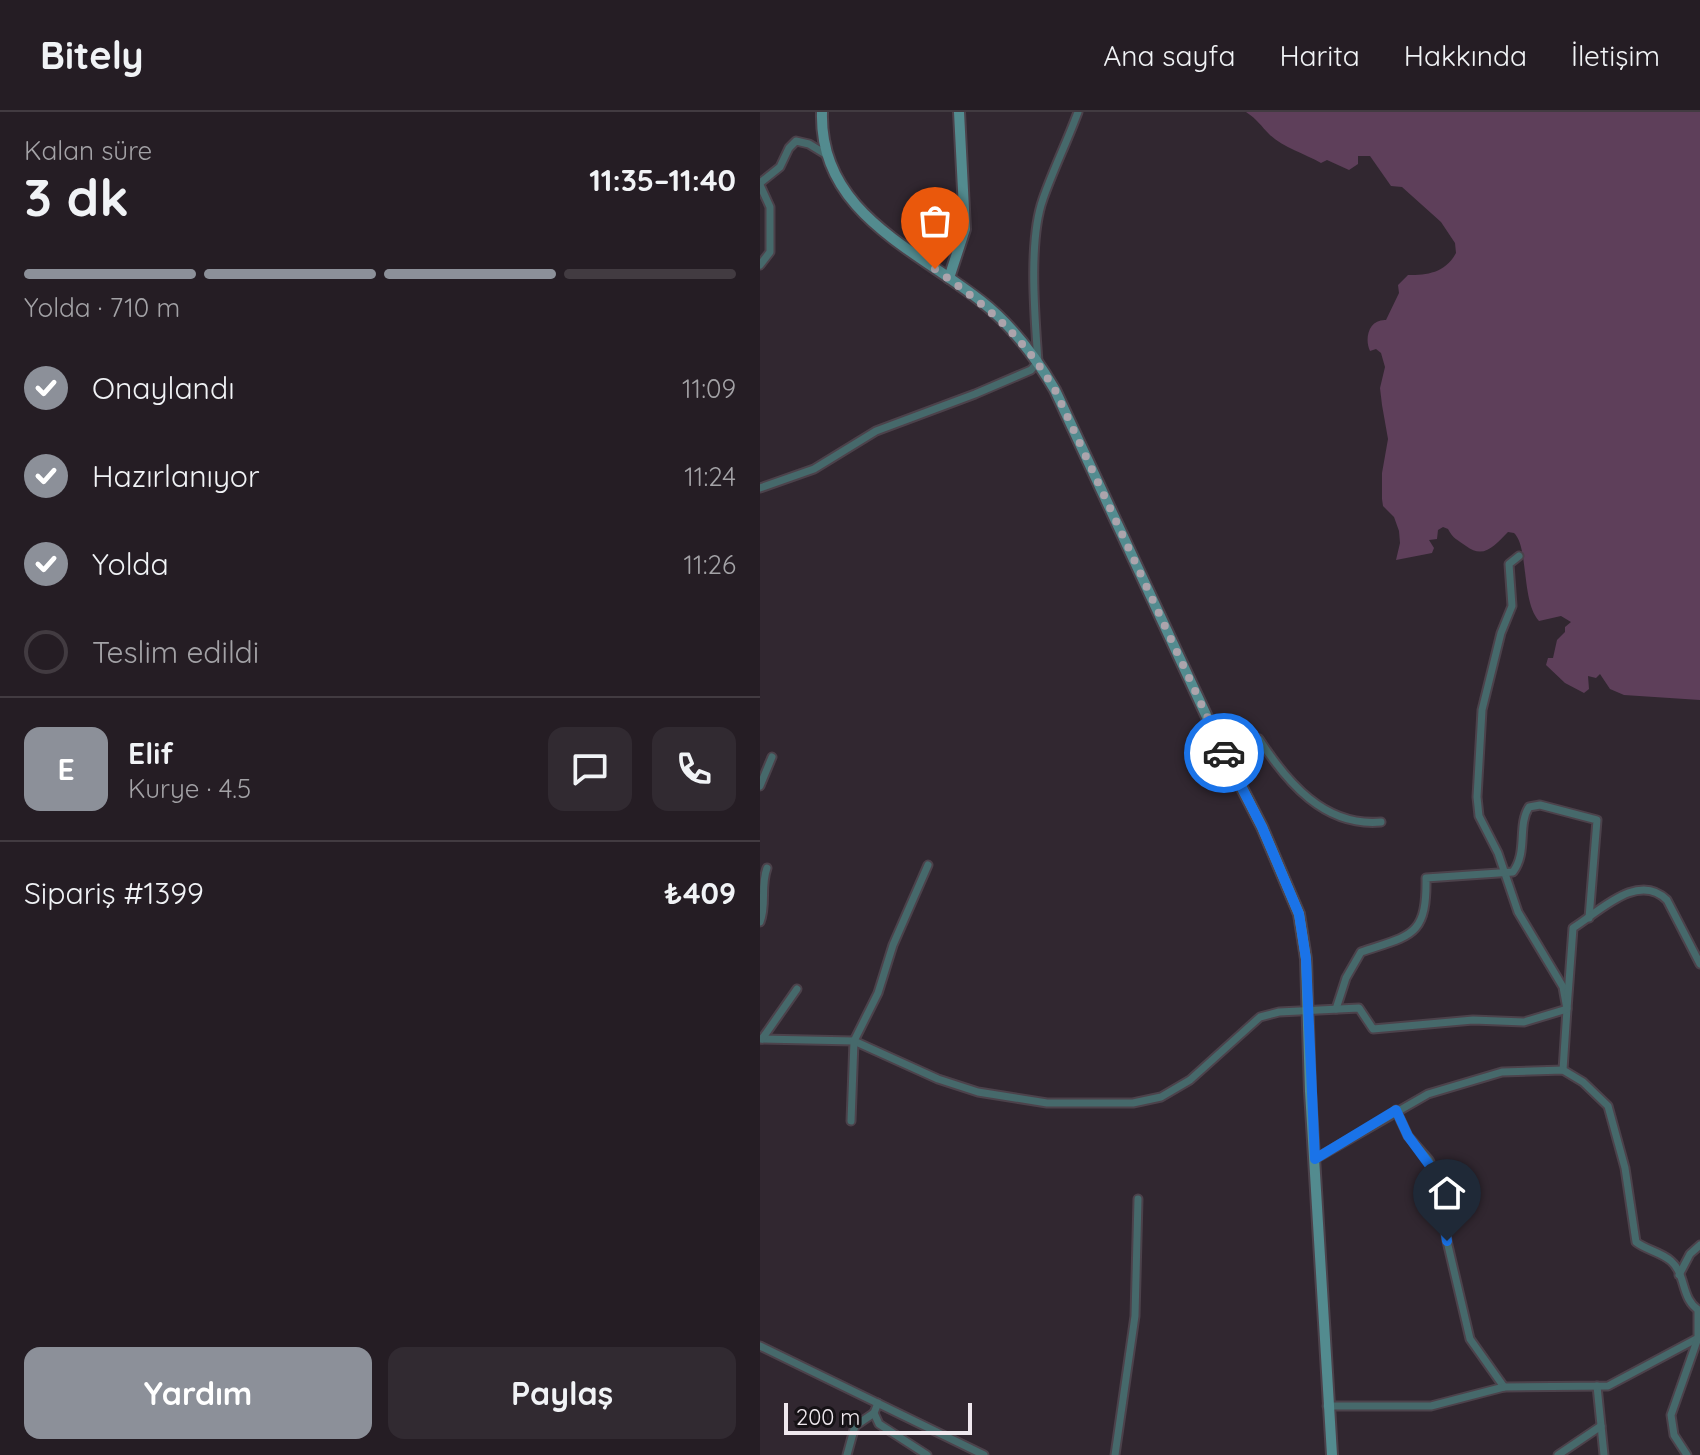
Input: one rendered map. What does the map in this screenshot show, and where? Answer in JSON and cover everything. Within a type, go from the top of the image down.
[{"type":"main road","points":[[822,112],[829,157],[838,182],[857,209],[897,242],[981,301],[1013,331],[1055,390],[1225,755],[1262,827],[1299,914],[1306,959],[1327,1406],[1332,1455]]},
{"type":"main road","points":[[949,278],[965,229],[959,112]]},
{"type":"street","points":[[760,488],[814,469],[876,431],[975,394],[1031,370],[1038,362],[1035,282],[1040,212],[1078,112]]},
{"type":"street","points":[[760,265],[770,252],[770,207],[760,184],[780,167],[796,141],[809,144],[829,157]]},
{"type":"street","points":[[1519,556],[1509,564],[1512,606],[1501,633],[1482,710],[1477,797],[1479,816],[1489,833],[1518,912],[1563,987],[1567,1009]]},
{"type":"street","points":[[1225,755],[1259,739],[1278,766],[1314,805],[1338,814],[1381,822]]},
{"type":"street","points":[[760,786],[772,757]]},
{"type":"street","points":[[1336,1009],[1346,978],[1361,952],[1407,937],[1420,927],[1427,900],[1426,878],[1513,872],[1519,864],[1529,807],[1540,805],[1597,820],[1589,918]]},
{"type":"street","points":[[851,1121],[854,1041],[878,993],[898,932],[928,865]]},
{"type":"street","points":[[760,922],[764,911],[762,881],[767,868]]},
{"type":"street","points":[[1563,1070],[1573,928],[1624,893],[1656,890],[1667,900],[1700,964]]},
{"type":"street","points":[[761,1039],[797,989]]},
{"type":"street","points":[[761,1039],[854,1041],[938,1079],[978,1092],[1047,1103],[1133,1103],[1161,1097],[1190,1080],[1260,1017],[1362,1009],[1367,1024],[1373,1029],[1473,1020],[1524,1022],[1567,1009]]},
{"type":"street","points":[[1315,1159],[1428,1094],[1502,1072],[1563,1070],[1583,1082],[1608,1106],[1625,1168],[1636,1242],[1670,1260],[1679,1275],[1682,1290],[1699,1311],[1698,1338],[1671,1415],[1674,1435],[1687,1455]]},
{"type":"street","points":[[1396,1110],[1408,1136],[1436,1174],[1447,1241],[1470,1339],[1504,1387]]},
{"type":"street","points":[[1115,1455],[1135,1316],[1138,1199]]},
{"type":"street","points":[[1679,1275],[1690,1254],[1700,1245]]},
{"type":"street","points":[[1691,1304],[1700,1297]]},
{"type":"street","points":[[1327,1406],[1431,1406],[1504,1387],[1608,1386],[1698,1338]]},
{"type":"street","points":[[760,1346],[984,1455]]},
{"type":"street","points":[[1597,1386],[1604,1455]]},
{"type":"street","points":[[847,1455],[855,1426],[874,1413],[878,1403]]},
{"type":"street","points":[[874,1413],[879,1424],[927,1455]]},
{"type":"street","points":[[1558,1455],[1601,1426]]},
{"type":"shaded area","points":[[1246,112],[1700,112],[1700,700],[1624,695],[1610,689],[1600,674],[1596,678],[1588,676],[1589,689],[1584,693],[1565,683],[1546,665],[1548,658],[1553,658],[1557,640],[1571,622],[1561,616],[1539,621],[1533,612],[1522,550],[1514,533],[1508,532],[1489,549],[1478,552],[1458,541],[1443,527],[1438,530],[1437,539],[1429,540],[1434,548],[1432,553],[1396,560],[1399,531],[1394,517],[1383,506],[1382,499],[1382,473],[1388,439],[1380,388],[1385,367],[1381,353],[1376,349],[1370,351],[1368,335],[1375,323],[1386,320],[1399,293],[1398,285],[1408,275],[1429,273],[1447,265],[1456,253],[1455,243],[1441,222],[1402,187],[1391,186],[1370,156],[1358,156],[1358,164],[1349,170],[1327,160],[1321,163],[1281,143]]},
{"type":"way so far","points":[[935,269],[981,301],[1013,331],[1026,345],[1055,390],[1224,753]]},
{"type":"route","points":[[1224,753],[1262,827],[1299,914],[1306,959],[1315,1159],[1396,1110],[1408,1136],[1429,1160],[1436,1174],[1447,1241]]}]
